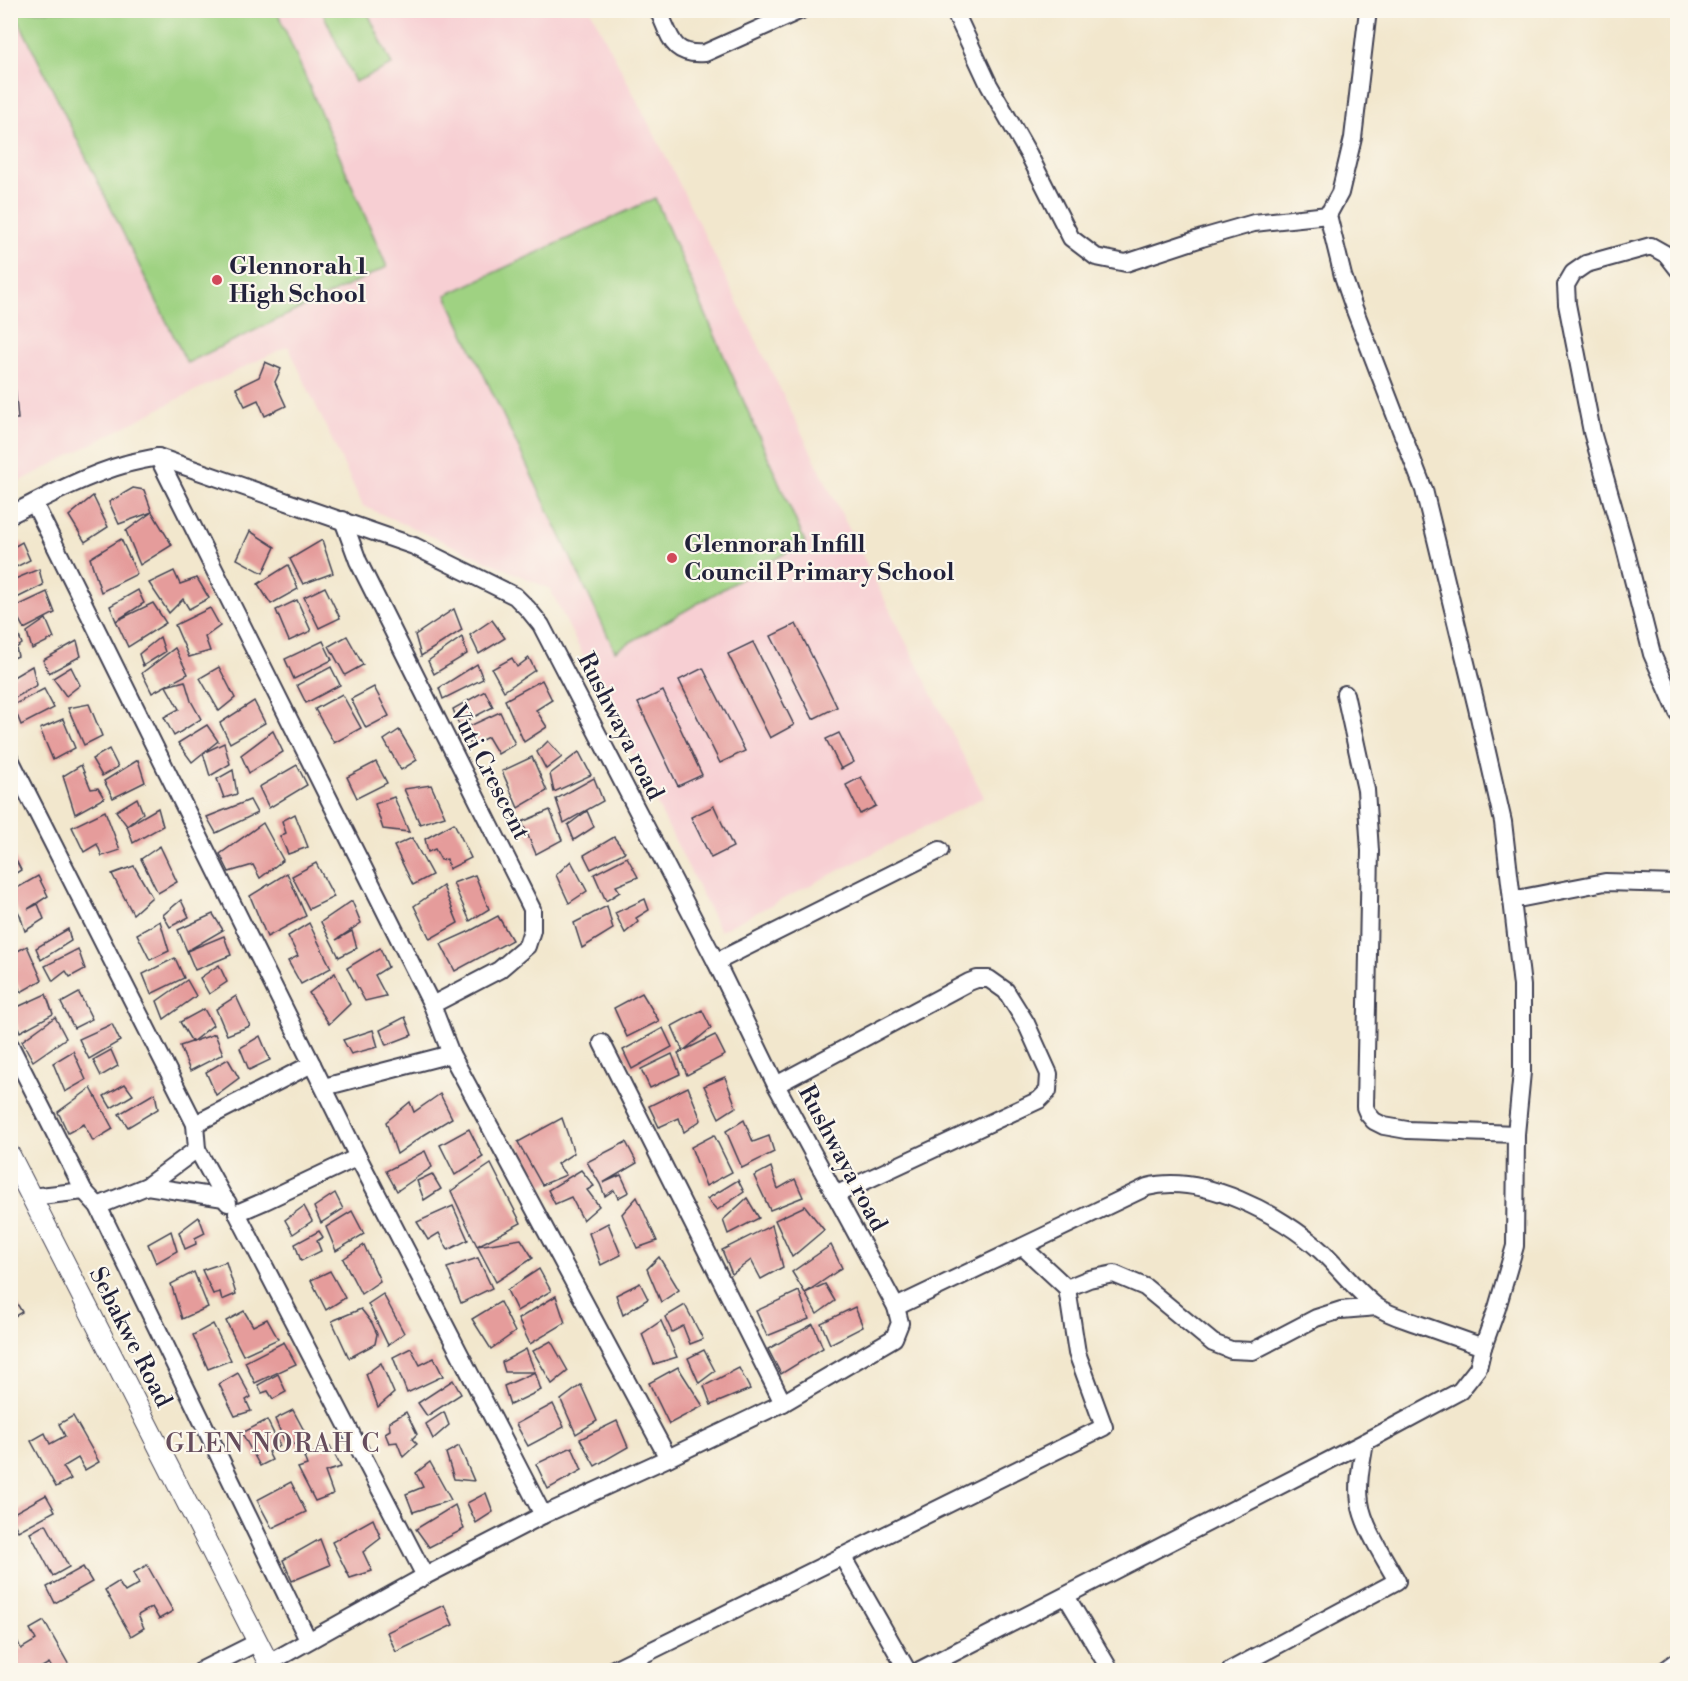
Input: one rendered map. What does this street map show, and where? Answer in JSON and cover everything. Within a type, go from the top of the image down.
[{"type":"street","points":[[658,10],[674,44],[681,52],[693,54],[705,53],[801,10]]},
{"type":"street","points":[[920,1671],[1460,1391],[1478,1368],[1515,1246],[1516,1134],[1522,1072],[1522,986],[1503,822],[1424,490],[1350,298],[1328,214],[1340,193],[1353,138],[1368,10]]},
{"type":"street","points":[[959,13],[989,85],[1029,155],[1071,238],[1096,257],[1126,263],[1254,223],[1328,214]]},
{"type":"street","points":[[1677,269],[1667,255],[1651,246],[1586,264],[1573,273],[1566,285],[1567,304],[1592,432],[1652,654],[1677,713]]},
{"type":"street","points":[[10,515],[105,471],[128,463],[158,457],[432,1005],[451,1054],[668,1458]]},
{"type":"street","name":"Rushwaya road","points":[[158,457],[414,546],[515,596],[528,609],[541,625],[716,962],[776,1085],[896,1307]]},
{"type":"street","points":[[34,503],[358,1157],[543,1515]]},
{"type":"street","name":"Vuti Crescent","points":[[343,520],[358,561],[532,909],[532,930],[527,946],[499,970],[432,1005]]},
{"type":"street","points":[[1345,694],[1366,790],[1370,851],[1365,1107],[1374,1121],[1384,1126],[1407,1131],[1516,1134]]},
{"type":"street","points":[[10,759],[195,1124],[197,1149],[224,1198],[237,1213],[424,1576]]},
{"type":"street","points":[[716,962],[940,850]]},
{"type":"street","points":[[1512,900],[1605,882],[1677,884]]},
{"type":"street","points":[[776,1085],[977,979],[988,979],[1006,991],[1026,1023],[1049,1074],[1048,1091],[1039,1100],[835,1195]]},
{"type":"street","points":[[602,1043],[783,1403]]},
{"type":"street","points":[[10,1044],[84,1191],[98,1206],[308,1640]]},
{"type":"street","points":[[324,1087],[451,1054]]},
{"type":"street","points":[[195,1124],[224,1107],[312,1064]]},
{"type":"street","points":[[98,1206],[147,1186],[197,1149]]},
{"type":"street","name":"Sebakwe Road","points":[[10,1155],[271,1667]]},
{"type":"street","points":[[237,1213],[358,1157]]},
{"type":"street","points":[[271,1667],[308,1640],[424,1576],[543,1515],[783,1403],[866,1356],[894,1338],[900,1323],[896,1307],[1147,1187],[1162,1183],[1185,1184],[1243,1200],[1293,1228],[1321,1251],[1377,1307],[1398,1317],[1483,1347]]},
{"type":"street","points":[[147,1186],[224,1198]]},
{"type":"street","points":[[31,1197],[84,1191]]},
{"type":"street","points":[[612,1670],[1104,1427],[1077,1353],[1067,1288],[1023,1247]]},
{"type":"street","points":[[1067,1288],[1089,1279],[1114,1274],[1145,1287],[1213,1343],[1231,1350],[1253,1351],[1316,1318],[1341,1310],[1377,1307]]},
{"type":"street","points":[[1232,1671],[1398,1581],[1366,1524],[1360,1504],[1359,1485],[1365,1442]]},
{"type":"street","points":[[842,1556],[907,1671]]},
{"type":"street","points":[[1066,1596],[1110,1671]]},
{"type":"street","points":[[202,1671],[258,1642]]},
{"type":"lane","points":[[1658,1671],[1677,1655]]},
{"type":"shaded area","points":[[11,11],[591,11],[984,797],[720,931],[550,589],[363,506],[288,346],[180,398],[11,486]]},
{"type":"green space","points":[[14,11],[277,11],[387,267],[187,363]]},
{"type":"green space","points":[[322,11],[367,11],[392,65],[355,82]]},
{"type":"green space","points":[[655,198],[805,542],[615,651],[446,295]]},
{"type":"building","points":[[265,362],[281,369],[275,382],[286,406],[265,416],[258,400],[245,406],[236,388],[259,377]]},
{"type":"building","points":[[10,375],[14,375],[18,419],[10,419]]},
{"type":"building","points":[[133,488],[144,490],[152,512],[119,524],[109,502]]},
{"type":"building","points":[[93,496],[108,527],[85,542],[69,516]]},
{"type":"building","points":[[152,512],[172,545],[140,565],[126,531]]},
{"type":"building","points":[[250,531],[275,547],[263,573],[237,559]]},
{"type":"building","points":[[121,539],[137,574],[101,592],[90,558]]},
{"type":"building","points":[[322,540],[333,573],[303,584],[290,559]]},
{"type":"building","points":[[22,542],[30,560],[10,570],[10,549]]},
{"type":"building","points":[[288,565],[298,589],[271,604],[258,584]]},
{"type":"building","points":[[39,569],[43,585],[13,600],[10,595],[10,581]]},
{"type":"building","points":[[174,571],[180,584],[197,578],[209,598],[189,609],[183,599],[169,613],[149,583]]},
{"type":"building","points":[[325,587],[340,618],[319,628],[304,597]]},
{"type":"building","points":[[138,590],[144,603],[116,621],[110,606]]},
{"type":"building","points":[[47,592],[55,613],[24,629],[13,608]]},
{"type":"building","points":[[297,600],[311,631],[289,641],[276,610]]},
{"type":"building","points":[[153,603],[166,623],[128,647],[116,621]]},
{"type":"building","points":[[210,608],[220,626],[205,637],[210,651],[189,657],[175,625]]},
{"type":"building","points":[[454,609],[462,630],[421,656],[415,635]]},
{"type":"building","points":[[11,616],[22,644],[16,648],[18,656],[11,659]]},
{"type":"building","points":[[46,619],[54,638],[32,649],[27,632]]},
{"type":"building","points":[[492,620],[505,638],[479,654],[470,635]]},
{"type":"building","points":[[796,624],[837,707],[813,719],[771,636]]},
{"type":"building","points":[[347,636],[363,665],[345,675],[329,646]]},
{"type":"building","points":[[160,637],[165,652],[143,666],[139,654]]},
{"type":"building","points":[[462,637],[467,654],[434,674],[428,661]]},
{"type":"building","points":[[77,641],[81,656],[49,673],[43,660]]},
{"type":"building","points":[[323,641],[332,660],[294,679],[285,659]]},
{"type":"building","points":[[753,642],[794,725],[770,738],[728,654]]},
{"type":"building","points":[[175,648],[188,674],[152,693],[142,673]]},
{"type":"building","points":[[512,658],[517,667],[529,658],[535,670],[504,691],[492,669]]},
{"type":"building","points":[[477,664],[483,679],[443,699],[439,688]]},
{"type":"building","points":[[32,666],[37,685],[10,701],[10,679]]},
{"type":"building","points":[[71,667],[80,685],[66,696],[53,678]]},
{"type":"building","points":[[219,667],[235,698],[219,711],[200,678]]},
{"type":"building","points":[[331,667],[340,685],[306,703],[297,685]]},
{"type":"building","points":[[703,668],[745,751],[720,763],[679,680]]},
{"type":"building","points":[[542,680],[552,700],[536,710],[547,727],[524,742],[505,700]]},
{"type":"building","points":[[185,681],[191,701],[201,719],[174,736],[164,717],[179,709],[166,686]]},
{"type":"building","points":[[374,687],[389,716],[366,728],[351,699]]},
{"type":"building","points":[[44,689],[54,708],[21,725],[13,705]]},
{"type":"building","points":[[485,691],[493,707],[459,725],[453,709]]},
{"type":"building","points":[[663,691],[702,775],[678,786],[638,703]]},
{"type":"building","points":[[342,694],[361,728],[334,743],[315,709]]},
{"type":"building","points":[[254,701],[265,723],[230,743],[220,723]]},
{"type":"building","points":[[89,704],[102,736],[84,745],[68,708]]},
{"type":"building","points":[[500,712],[515,744],[498,754],[488,737],[471,745],[463,729]]},
{"type":"building","points":[[63,719],[75,748],[53,760],[40,729]]},
{"type":"building","points":[[207,725],[218,741],[192,762],[178,743]]},
{"type":"building","points":[[399,730],[417,760],[401,770],[384,740]]},
{"type":"building","points":[[273,731],[283,752],[249,773],[241,755]]},
{"type":"building","points":[[839,733],[854,762],[841,769],[826,739]]},
{"type":"building","points":[[548,741],[562,757],[546,769],[537,752]]},
{"type":"building","points":[[224,743],[230,764],[210,776],[203,753]]},
{"type":"building","points":[[109,749],[118,767],[102,776],[92,759]]},
{"type":"building","points":[[579,752],[591,775],[554,792],[550,774]]},
{"type":"building","points":[[532,757],[547,791],[518,808],[502,771]]},
{"type":"building","points":[[138,760],[145,782],[113,798],[104,781]]},
{"type":"building","points":[[376,762],[387,783],[357,798],[347,777]]},
{"type":"building","points":[[81,765],[91,789],[98,788],[104,798],[75,814],[63,776]]},
{"type":"building","points":[[297,765],[307,785],[269,808],[259,787]]},
{"type":"building","points":[[233,770],[237,794],[224,798],[217,779]]},
{"type":"building","points":[[861,777],[876,806],[860,814],[846,785]]},
{"type":"building","points":[[594,778],[603,801],[564,823],[556,799]]},
{"type":"building","points":[[431,785],[445,816],[420,824],[404,789]]},
{"type":"building","points":[[394,797],[409,832],[383,829],[375,804]]},
{"type":"building","points":[[137,798],[143,813],[127,826],[116,811]]},
{"type":"building","points":[[250,800],[257,813],[216,833],[207,817]]},
{"type":"building","points":[[714,806],[733,847],[711,858],[691,817]]},
{"type":"building","points":[[158,808],[163,826],[133,843],[127,826]]},
{"type":"building","points":[[550,810],[562,840],[536,854],[522,822]]},
{"type":"building","points":[[105,811],[120,850],[102,856],[97,844],[84,852],[72,827]]},
{"type":"building","points":[[587,811],[594,827],[574,840],[568,825]]},
{"type":"building","points":[[295,814],[308,847],[288,854],[280,836],[286,833],[282,821]]},
{"type":"building","points":[[263,823],[283,860],[260,878],[253,865],[229,872],[220,854]]},
{"type":"building","points":[[454,823],[471,858],[449,869],[447,859],[441,860],[435,849],[428,852],[425,839]]},
{"type":"building","points":[[614,837],[625,852],[591,869],[584,855]]},
{"type":"building","points":[[412,838],[432,875],[413,885],[394,846]]},
{"type":"building","points":[[160,846],[177,882],[158,893],[141,859]]},
{"type":"building","points":[[10,849],[21,870],[10,877]]},
{"type":"building","points":[[627,857],[638,877],[616,886],[620,892],[606,901],[594,874]]},
{"type":"building","points":[[571,861],[587,891],[569,903],[556,875]]},
{"type":"building","points":[[316,863],[334,897],[309,909],[292,876]]},
{"type":"building","points":[[134,866],[152,897],[133,914],[112,874]]},
{"type":"building","points":[[287,873],[306,916],[267,937],[250,896]]},
{"type":"building","points":[[475,875],[489,909],[470,921],[453,883]]},
{"type":"building","points":[[38,876],[48,896],[28,909],[38,904],[44,919],[25,931],[10,892]]},
{"type":"building","points":[[443,886],[458,923],[430,939],[414,906]]},
{"type":"building","points":[[645,899],[649,910],[636,918],[638,922],[625,933],[615,913]]},
{"type":"building","points":[[181,900],[189,917],[170,927],[163,915]]},
{"type":"building","points":[[352,901],[361,923],[336,940],[352,931],[357,948],[339,957],[321,922]]},
{"type":"building","points":[[607,906],[613,929],[582,948],[574,923]]},
{"type":"building","points":[[213,914],[223,930],[187,951],[224,936],[231,955],[195,970],[178,930]]},
{"type":"building","points":[[498,916],[512,940],[455,971],[441,944]]},
{"type":"building","points":[[160,921],[169,951],[150,960],[137,934]]},
{"type":"building","points":[[309,923],[331,968],[301,984],[288,961],[298,956],[288,936]]},
{"type":"building","points":[[68,929],[71,941],[41,960],[36,948]]},
{"type":"building","points":[[27,946],[42,980],[21,992],[10,970],[10,955]]},
{"type":"building","points":[[380,948],[388,967],[375,975],[386,996],[365,1001],[347,968]]},
{"type":"building","points":[[78,949],[85,969],[70,977],[66,971],[53,981],[45,966]]},
{"type":"building","points":[[175,958],[184,978],[151,994],[143,974]]},
{"type":"building","points":[[219,965],[227,982],[209,994],[200,978]]},
{"type":"building","points":[[335,973],[350,1004],[329,1024],[309,993]]},
{"type":"building","points":[[187,980],[196,996],[164,1019],[157,1001]]},
{"type":"building","points":[[79,993],[92,1019],[74,1028],[61,1003]]},
{"type":"building","points":[[642,993],[659,1021],[627,1037],[614,1008]]},
{"type":"building","points":[[46,994],[53,1014],[20,1032],[11,1010]]},
{"type":"building","points":[[236,996],[250,1026],[227,1035],[216,1009]]},
{"type":"building","points":[[204,1009],[213,1025],[192,1042],[180,1022]]},
{"type":"building","points":[[702,1010],[711,1028],[683,1051],[672,1026]]},
{"type":"building","points":[[55,1017],[66,1038],[33,1061],[22,1041]]},
{"type":"building","points":[[405,1017],[412,1035],[386,1045],[380,1030]]},
{"type":"building","points":[[112,1024],[120,1041],[89,1059],[79,1039]]},
{"type":"building","points":[[663,1028],[672,1047],[632,1069],[623,1050]]},
{"type":"building","points":[[373,1030],[378,1047],[351,1054],[343,1040]]},
{"type":"building","points":[[215,1034],[223,1054],[190,1071],[180,1046]]},
{"type":"building","points":[[715,1035],[725,1055],[687,1075],[678,1053]]},
{"type":"building","points":[[260,1036],[270,1060],[249,1070],[240,1048]]},
{"type":"building","points":[[111,1050],[118,1066],[101,1076],[93,1060]]},
{"type":"building","points":[[73,1051],[86,1080],[65,1092],[53,1063]]},
{"type":"building","points":[[672,1054],[680,1074],[650,1088],[641,1069]]},
{"type":"building","points":[[228,1059],[239,1078],[216,1095],[206,1072]]},
{"type":"building","points":[[725,1077],[736,1107],[719,1118],[704,1086]]},
{"type":"building","points":[[125,1084],[133,1095],[111,1108],[104,1096]]},
{"type":"building","points":[[688,1087],[701,1120],[684,1132],[679,1118],[659,1127],[649,1106]]},
{"type":"building","points":[[91,1088],[113,1129],[93,1141],[84,1124],[68,1133],[58,1112]]},
{"type":"building","points":[[155,1093],[158,1109],[128,1127],[119,1114]]},
{"type":"building","points":[[440,1094],[452,1118],[397,1154],[386,1122],[410,1102],[414,1112]]},
{"type":"building","points":[[562,1118],[574,1153],[557,1164],[566,1175],[542,1185],[518,1142]]},
{"type":"building","points":[[744,1120],[753,1142],[769,1136],[774,1152],[742,1168],[726,1131]]},
{"type":"building","points":[[469,1129],[483,1157],[455,1175],[440,1145]]},
{"type":"building","points":[[714,1135],[732,1172],[706,1186],[691,1147]]},
{"type":"building","points":[[626,1142],[637,1163],[603,1183],[621,1175],[629,1192],[618,1198],[614,1190],[605,1196],[587,1162]]},
{"type":"building","points":[[425,1151],[432,1167],[397,1191],[386,1171]]},
{"type":"building","points":[[491,1164],[521,1223],[477,1246],[451,1191]]},
{"type":"building","points":[[771,1167],[778,1189],[795,1179],[803,1197],[770,1210],[754,1176]]},
{"type":"building","points":[[581,1170],[594,1186],[587,1190],[599,1206],[583,1220],[571,1197],[555,1204],[548,1190]]},
{"type":"building","points":[[432,1174],[441,1189],[424,1200],[417,1181]]},
{"type":"building","points":[[738,1180],[744,1192],[717,1210],[707,1199]]},
{"type":"building","points":[[335,1193],[343,1209],[321,1223],[314,1207]]},
{"type":"building","points":[[637,1197],[657,1241],[637,1248],[622,1214]]},
{"type":"building","points":[[747,1198],[759,1218],[728,1234],[723,1220]]},
{"type":"building","points":[[304,1206],[312,1221],[293,1234],[285,1220]]},
{"type":"building","points":[[453,1206],[468,1240],[448,1250],[439,1233],[428,1240],[417,1222]]},
{"type":"building","points":[[805,1206],[824,1230],[792,1257],[775,1220]]},
{"type":"building","points":[[352,1211],[364,1234],[336,1251],[326,1227]]},
{"type":"building","points":[[199,1217],[205,1233],[195,1238],[196,1244],[185,1249],[179,1232]]},
{"type":"building","points":[[608,1223],[621,1255],[601,1265],[589,1233]]},
{"type":"building","points":[[772,1225],[783,1267],[761,1279],[751,1260],[732,1274],[722,1250]]},
{"type":"building","points":[[171,1231],[177,1251],[156,1263],[148,1244]]},
{"type":"building","points":[[319,1231],[323,1237],[317,1241],[321,1251],[301,1261],[295,1244]]},
{"type":"building","points":[[521,1239],[533,1258],[496,1282],[477,1246]]},
{"type":"building","points":[[364,1245],[380,1281],[361,1294],[343,1259]]},
{"type":"building","points":[[831,1245],[842,1268],[805,1293],[792,1272]]},
{"type":"building","points":[[659,1257],[679,1290],[661,1302],[647,1269]]},
{"type":"building","points":[[478,1258],[492,1288],[461,1303],[447,1268]]},
{"type":"building","points":[[226,1262],[236,1294],[222,1300],[220,1292],[213,1294],[202,1270]]},
{"type":"building","points":[[539,1269],[551,1291],[517,1311],[507,1290]]},
{"type":"building","points":[[330,1271],[345,1298],[326,1310],[311,1280]]},
{"type":"building","points":[[194,1272],[208,1307],[182,1319],[171,1284]]},
{"type":"building","points":[[640,1283],[648,1299],[623,1315],[616,1295]]},
{"type":"building","points":[[825,1284],[835,1301],[817,1314],[805,1293]]},
{"type":"building","points":[[799,1291],[809,1319],[767,1336],[756,1311]]},
{"type":"building","points":[[10,1292],[22,1312],[10,1319]]},
{"type":"building","points":[[383,1294],[404,1333],[388,1345],[368,1304]]},
{"type":"building","points":[[556,1296],[565,1323],[530,1344],[518,1319]]},
{"type":"building","points":[[500,1302],[515,1332],[491,1349],[472,1319]]},
{"type":"building","points":[[685,1305],[703,1339],[690,1344],[683,1326],[672,1332],[665,1317]]},
{"type":"building","points":[[855,1307],[863,1327],[830,1344],[821,1323]]},
{"type":"building","points":[[361,1309],[377,1334],[375,1344],[349,1358],[332,1321]]},
{"type":"building","points":[[244,1311],[253,1326],[267,1319],[278,1339],[243,1355],[226,1321]]},
{"type":"building","points":[[661,1321],[677,1357],[654,1364],[642,1334]]},
{"type":"building","points":[[213,1324],[231,1360],[208,1369],[193,1335]]},
{"type":"building","points":[[813,1324],[823,1348],[781,1374],[768,1349]]},
{"type":"building","points":[[551,1341],[568,1371],[552,1384],[533,1351]]},
{"type":"building","points":[[284,1342],[296,1364],[255,1383],[245,1362]]},
{"type":"building","points":[[411,1348],[420,1365],[434,1358],[443,1376],[407,1393],[393,1357]]},
{"type":"building","points":[[526,1349],[535,1372],[505,1372],[502,1362]]},
{"type":"building","points":[[704,1350],[715,1371],[699,1383],[688,1358]]},
{"type":"building","points":[[381,1363],[394,1393],[378,1407],[366,1374]]},
{"type":"building","points":[[678,1367],[703,1406],[669,1424],[649,1383]]},
{"type":"building","points":[[739,1368],[750,1389],[711,1405],[704,1386]]},
{"type":"building","points":[[535,1372],[541,1390],[510,1405],[504,1386]]},
{"type":"building","points":[[238,1373],[251,1397],[246,1400],[251,1411],[235,1416],[219,1384]]},
{"type":"building","points":[[278,1374],[286,1392],[273,1399],[268,1391],[262,1393],[258,1385]]},
{"type":"building","points":[[453,1380],[461,1394],[427,1416],[418,1403]]},
{"type":"building","points":[[581,1385],[597,1421],[576,1434],[561,1400]]},
{"type":"building","points":[[553,1404],[564,1427],[528,1446],[516,1424]]},
{"type":"building","points":[[293,1410],[309,1440],[296,1447],[291,1439],[285,1442],[275,1419]]},
{"type":"building","points":[[406,1412],[417,1434],[412,1439],[417,1444],[403,1457],[397,1442],[389,1443],[385,1433],[390,1430],[389,1422]]},
{"type":"building","points":[[444,1412],[449,1425],[433,1439],[426,1424]]},
{"type":"building","points":[[73,1416],[99,1462],[85,1470],[78,1458],[63,1467],[71,1479],[56,1487],[31,1441],[45,1433],[50,1444],[65,1436],[59,1424]]},
{"type":"building","points":[[267,1420],[280,1446],[268,1452],[272,1460],[260,1466],[242,1433]]},
{"type":"building","points":[[617,1421],[628,1447],[595,1466],[580,1439]]},
{"type":"building","points":[[330,1446],[341,1467],[325,1472],[333,1494],[315,1501],[298,1468],[307,1465],[304,1457]]},
{"type":"building","points":[[459,1446],[474,1481],[454,1479],[446,1453]]},
{"type":"building","points":[[572,1447],[582,1470],[548,1489],[536,1464]]},
{"type":"building","points":[[430,1462],[451,1500],[413,1512],[406,1494],[423,1487],[416,1473]]},
{"type":"building","points":[[291,1482],[306,1512],[272,1528],[257,1500]]},
{"type":"building","points":[[486,1493],[493,1512],[476,1523],[467,1503]]},
{"type":"building","points":[[46,1495],[55,1511],[18,1531],[10,1515]]},
{"type":"building","points":[[455,1505],[464,1529],[429,1547],[416,1529]]},
{"type":"building","points":[[373,1519],[381,1538],[363,1552],[372,1571],[350,1578],[332,1542]]},
{"type":"building","points":[[46,1524],[69,1567],[53,1576],[30,1533]]},
{"type":"building","points":[[320,1539],[330,1565],[292,1581],[283,1560]]},
{"type":"building","points":[[147,1565],[173,1611],[159,1619],[152,1607],[138,1615],[144,1628],[131,1636],[105,1590],[118,1582],[125,1592],[139,1584],[133,1573]]},
{"type":"building","points":[[83,1567],[92,1582],[55,1603],[47,1587]]},
{"type":"building","points":[[444,1605],[453,1625],[396,1652],[387,1632]]},
{"type":"building","points":[[44,1621],[70,1667],[64,1670],[53,1670],[49,1663],[37,1670],[15,1670],[10,1662],[10,1641],[16,1638],[21,1649],[36,1640],[30,1629]]},
{"type":"place","name":"Glennorah 1 High School","points":[[217,280]]},
{"type":"place","name":"Glennorah Infill Council Primary School","points":[[672,558]]},
{"type":"district","name":"GLEN NORAH C","points":[[273,1443]]}]
